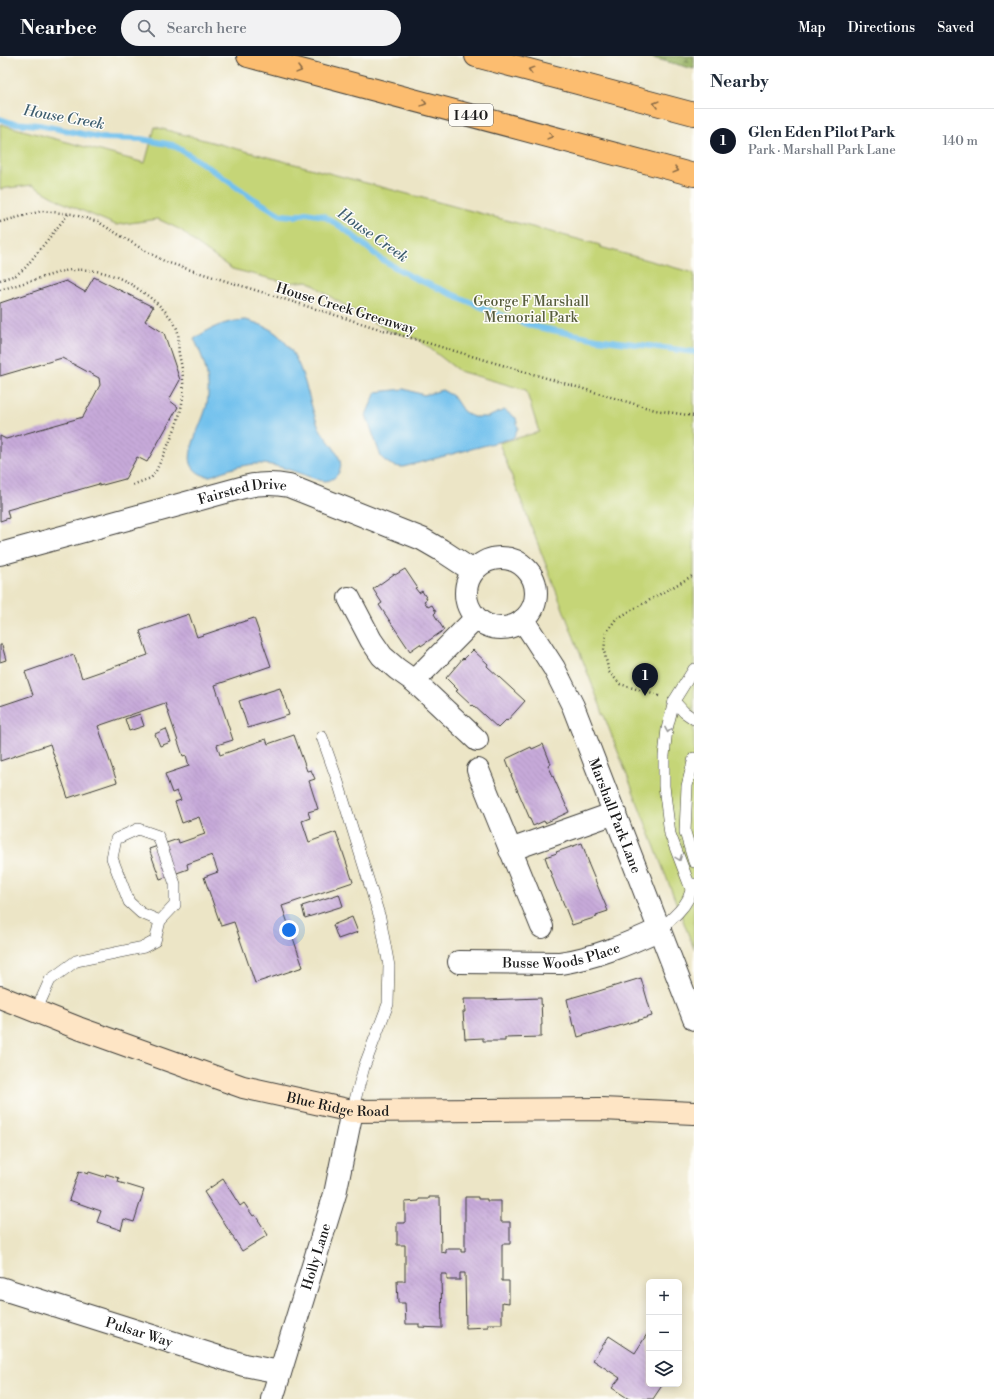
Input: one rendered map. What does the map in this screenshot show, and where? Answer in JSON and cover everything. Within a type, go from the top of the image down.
[{"type":"highway","name":"I 440","points":[[248,56],[694,175]]},
{"type":"highway","points":[[476,56],[694,114]]},
{"type":"main road","name":"Blue Ridge Road","points":[[0,997],[78,1028],[243,1087],[352,1111],[601,1109],[694,1113]]},
{"type":"street","name":"Fairsted Drive","points":[[0,554],[244,487],[273,483],[289,486],[422,539],[451,556],[473,572]]},
{"type":"street","points":[[495,559],[507,559],[518,563],[528,570],[534,583],[535,596],[531,610],[523,620],[510,627],[495,628],[481,622],[470,611],[466,597],[467,582],[473,572],[484,562],[495,559]]},
{"type":"street","points":[[349,598],[371,640],[382,656],[414,681],[477,740]]},
{"type":"street","points":[[414,681],[476,618]]},
{"type":"street","name":"Marshall Park Lane","points":[[523,620],[564,685],[694,1019]]},
{"type":"street","points":[[478,770],[542,927]]},
{"type":"street","points":[[510,850],[615,813]]},
{"type":"street","name":"Busse Woods Place","points":[[459,962],[560,962],[577,960],[629,943],[660,929]]},
{"type":"street","name":"Holly Lane","points":[[272,1399],[335,1194],[352,1111]]},
{"type":"street","name":"Pulsar Way","points":[[0,1288],[244,1365],[280,1372]]},
{"type":"lane","points":[[660,929],[681,909],[689,898],[692,886],[670,834],[664,786],[664,756],[667,729],[674,701],[694,669]]},
{"type":"lane","points":[[674,701],[684,712],[694,719]]},
{"type":"lane","points":[[322,737],[338,782],[380,918],[389,966],[388,1004],[364,1067],[352,1111]]},
{"type":"lane","points":[[694,758],[687,786],[685,832],[694,862]]},
{"type":"lane","points":[[36,1011],[50,980],[76,961],[144,947],[155,941],[160,921],[175,906],[175,884],[158,836],[138,829],[116,839],[112,858],[129,902],[141,913],[160,921]]},
{"type":"path","name":"House Creek Greenway","points":[[0,222],[42,211],[69,213],[98,222],[160,259],[194,271],[380,329],[655,410],[694,416]]},
{"type":"path","points":[[0,280],[16,275],[25,268],[69,213]]},
{"type":"path","points":[[0,290],[67,271],[85,270],[102,272],[115,276],[135,286],[149,296],[160,306],[176,326],[179,334],[178,343],[184,382],[183,399],[177,424],[151,478],[132,485]]},
{"type":"path","points":[[674,701],[620,684],[609,672],[604,650],[606,633],[616,619],[694,575]]},
{"type":"green space","points":[[646,56],[694,56],[694,69]]},
{"type":"green space","name":"George F Marshall Memorial Park","points":[[0,124],[145,163],[155,127],[600,245],[600,247],[694,273],[694,949],[499,443],[539,432],[526,390],[459,371],[418,339],[387,330],[334,299],[308,281],[288,283],[232,269],[198,245],[181,230],[158,219],[116,225],[64,203],[32,185],[0,189]]},
{"type":"water","points":[[245,320],[261,325],[276,333],[291,350],[297,360],[319,427],[335,450],[341,463],[337,475],[333,479],[322,481],[281,467],[258,464],[222,471],[212,476],[202,475],[193,468],[190,460],[191,452],[205,410],[208,395],[206,370],[194,339],[218,326]]},
{"type":"water","points":[[404,389],[424,395],[442,390],[453,396],[463,411],[473,417],[488,417],[504,410],[516,418],[518,428],[513,438],[403,467],[393,465],[381,457],[366,415],[376,392]]},
{"type":"building","points":[[94,277],[153,307],[145,321],[164,333],[180,380],[169,400],[178,407],[147,462],[137,457],[125,479],[99,486],[99,484],[7,510],[9,518],[0,521],[0,436],[6,439],[83,417],[100,385],[99,378],[62,358],[0,376],[0,303],[66,281],[85,292]]},
{"type":"building","points":[[405,569],[417,587],[415,588],[419,593],[422,591],[427,599],[424,601],[428,607],[432,605],[436,612],[434,614],[444,630],[421,646],[420,644],[410,651],[379,605],[382,603],[373,589],[394,574],[395,575]]},
{"type":"building","points":[[189,614],[197,637],[254,618],[271,666],[215,685],[233,740],[217,745],[220,755],[266,739],[268,744],[294,735],[307,771],[311,770],[315,779],[309,781],[318,809],[308,812],[310,818],[302,821],[309,842],[336,832],[353,882],[282,906],[303,967],[255,983],[234,922],[221,926],[204,877],[218,872],[212,855],[187,864],[188,869],[160,879],[149,849],[178,839],[179,843],[205,834],[199,817],[182,823],[175,802],[181,800],[177,791],[172,793],[165,774],[189,766],[186,755],[183,756],[165,703],[98,726],[117,782],[68,798],[50,744],[0,761],[0,706],[33,695],[25,672],[74,655],[82,678],[148,655],[140,631]]},
{"type":"building","points":[[0,645],[2,645],[6,660],[0,662]]},
{"type":"building","points":[[473,650],[488,664],[487,666],[525,701],[507,721],[506,720],[498,728],[456,691],[458,690],[446,678],[463,658],[464,659]]},
{"type":"building","points":[[280,688],[289,715],[248,728],[239,701]]},
{"type":"building","points":[[140,714],[144,726],[129,731],[125,719]]},
{"type":"building","points":[[166,729],[171,742],[160,746],[155,734]]},
{"type":"building","points":[[543,744],[551,764],[548,765],[569,812],[545,823],[544,821],[533,826],[511,775],[506,759],[531,747],[532,749]]},
{"type":"building","points":[[582,843],[588,863],[608,911],[596,915],[597,917],[572,925],[545,857]]},
{"type":"building","points":[[339,894],[343,906],[305,918],[302,906]]},
{"type":"building","points":[[352,917],[358,932],[338,939],[333,925]]},
{"type":"building","points":[[641,978],[652,1016],[578,1037],[575,1025],[573,1026],[567,999]]},
{"type":"building","points":[[541,998],[541,1037],[505,1038],[505,1041],[483,1041],[483,1038],[465,1039],[463,1012],[465,1012],[464,999],[486,1000]]},
{"type":"building","points":[[79,1171],[88,1174],[89,1172],[105,1177],[106,1174],[119,1178],[118,1182],[144,1190],[134,1222],[124,1219],[121,1230],[97,1222],[101,1211],[69,1200]]},
{"type":"building","points":[[223,1179],[240,1206],[244,1203],[253,1216],[255,1215],[268,1235],[242,1251],[204,1192]]},
{"type":"building","points":[[429,1197],[440,1197],[441,1252],[446,1253],[446,1249],[461,1249],[461,1252],[465,1252],[465,1197],[478,1197],[478,1199],[487,1199],[487,1201],[501,1201],[501,1222],[510,1222],[510,1244],[502,1244],[502,1281],[509,1281],[509,1303],[502,1302],[502,1324],[488,1324],[488,1327],[466,1328],[465,1273],[460,1273],[460,1280],[447,1280],[447,1274],[441,1274],[442,1328],[419,1327],[419,1324],[406,1324],[405,1303],[398,1303],[397,1281],[405,1281],[405,1245],[397,1245],[397,1223],[405,1223],[405,1202],[419,1201],[419,1199],[429,1199]]},
{"type":"building","points":[[609,1336],[635,1353],[646,1336],[646,1387],[661,1387],[653,1399],[629,1399],[612,1388],[620,1378],[593,1360]]},
{"type":"waterway","name":"House Creek","points":[[0,119],[12,123],[39,125],[102,138],[141,139],[173,145],[251,197],[281,215],[295,216],[306,213],[324,216],[346,230],[381,259],[412,277],[493,312],[532,326],[597,339],[694,352]]},
{"type":"place","name":"Glen Eden Pilot Park","points":[[645,696]]}]
